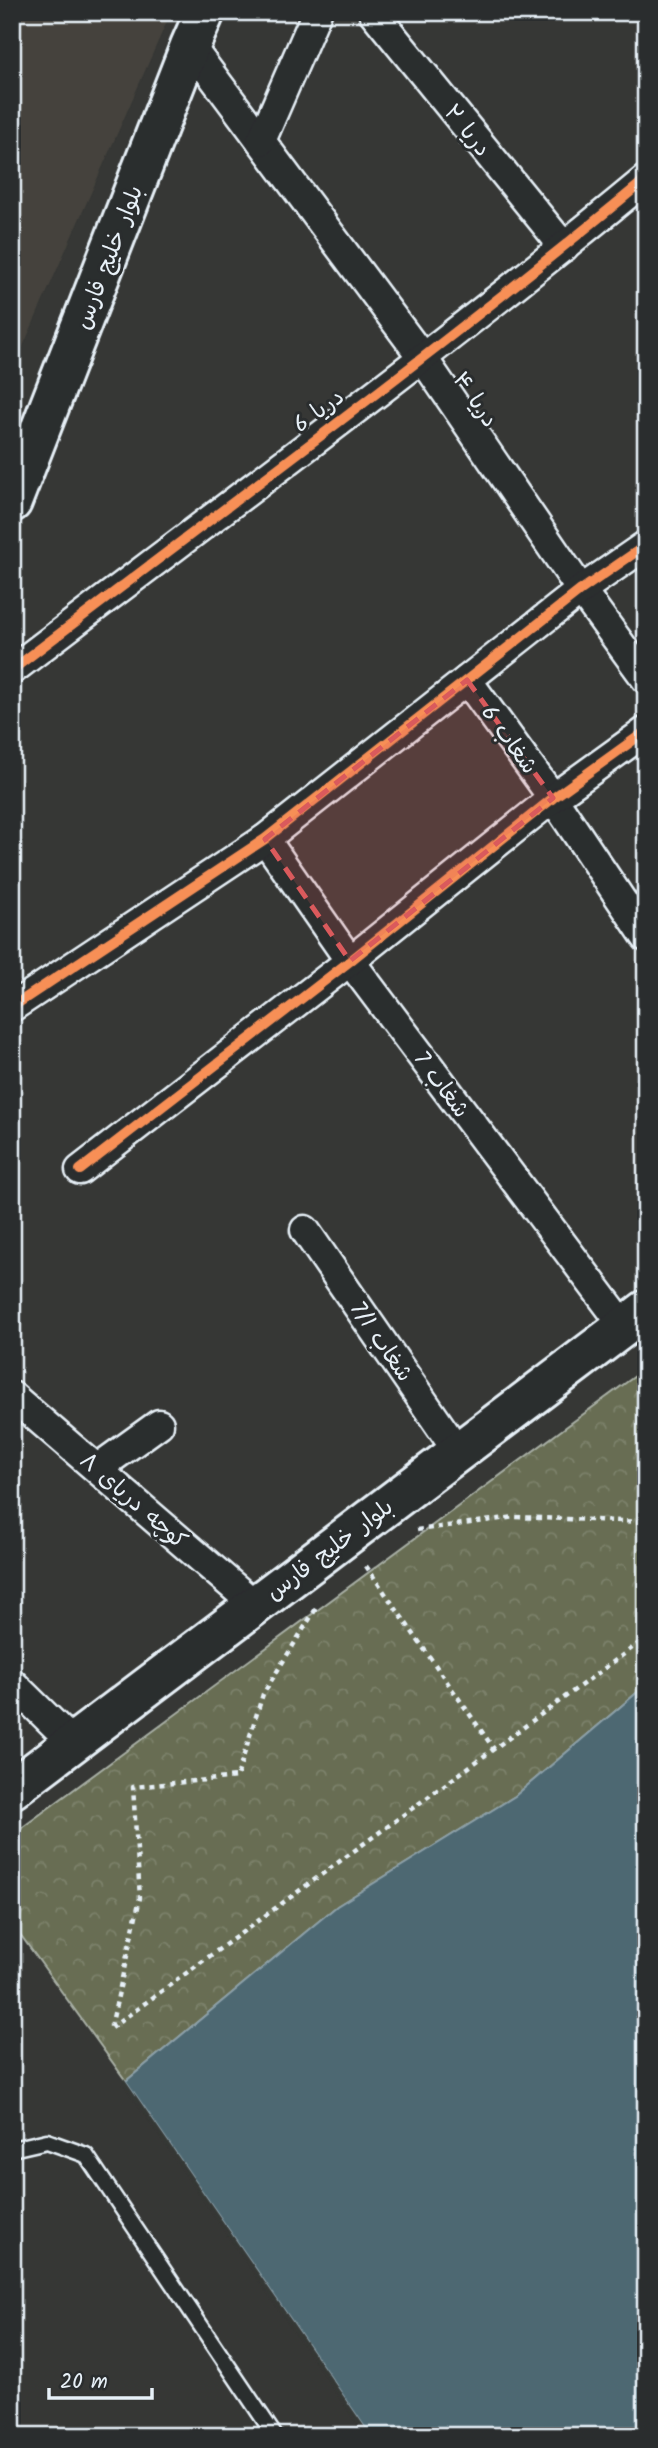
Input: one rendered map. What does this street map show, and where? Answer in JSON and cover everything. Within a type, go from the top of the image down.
[{"type":"main road","name":"بلوار خلیج‌ فارس","points":[[12,502],[205,12]]},
{"type":"main road","name":"بلوار خلیج ‌فارس","points":[[12,1789],[635,1318]]},
{"type":"street","points":[[261,141],[317,12]]},
{"type":"street","name":"دریا ۲","points":[[373,12],[564,247]]},
{"type":"street","name":"دریا ۴","points":[[190,46],[422,357],[581,590],[646,678]]},
{"type":"street","name":"دریا 6","points":[[12,670],[564,247],[646,178]]},
{"type":"street","points":[[12,1007],[265,839],[581,590],[646,545]]},
{"type":"street","name":"شغاب 6","points":[[467,680],[553,798],[646,937]]},
{"type":"street","points":[[80,1170],[350,961],[553,798],[646,731]]},
{"type":"street","name":"شغاب 7","points":[[265,839],[350,961],[635,1318]]},
{"type":"street","name":"شغاب 7/1","points":[[305,1230],[458,1452]]},
{"type":"street","name":"کوچه دریای ۸","points":[[12,1396],[255,1605]]},
{"type":"street","points":[[98,1468],[159,1424]]},
{"type":"street","points":[[12,1684],[72,1742]]},
{"type":"lane","points":[[12,2149],[47,2141],[86,2155],[275,2436]]},
{"type":"path","points":[[416,1530],[515,1517],[646,1521]]},
{"type":"path","points":[[364,1563],[494,1749]]},
{"type":"path","points":[[320,1603],[263,1694],[237,1777],[134,1787],[140,1898],[111,2028],[646,1638]]},
{"type":"highlighted area","points":[[467,680],[553,798],[350,961],[265,839]]},
{"type":"shaded area","points":[[12,12],[171,12],[12,371]]},
{"type":"green space","points":[[646,1368],[646,1685],[515,1796],[337,1906],[126,2081],[12,1923],[12,1835]]},
{"type":"water","points":[[646,1685],[646,2436],[371,2436],[126,2081],[337,1906],[515,1796]]},
{"type":"pier","points":[[124,2078],[371,2436],[366,2436],[123,2083]]},
{"type":"cycle path","points":[[12,670],[411,367],[646,179]]},
{"type":"cycle path","points":[[12,1007],[265,839],[581,590],[646,545]]},
{"type":"cycle path","points":[[80,1170],[350,961],[553,798],[646,731]]}]
